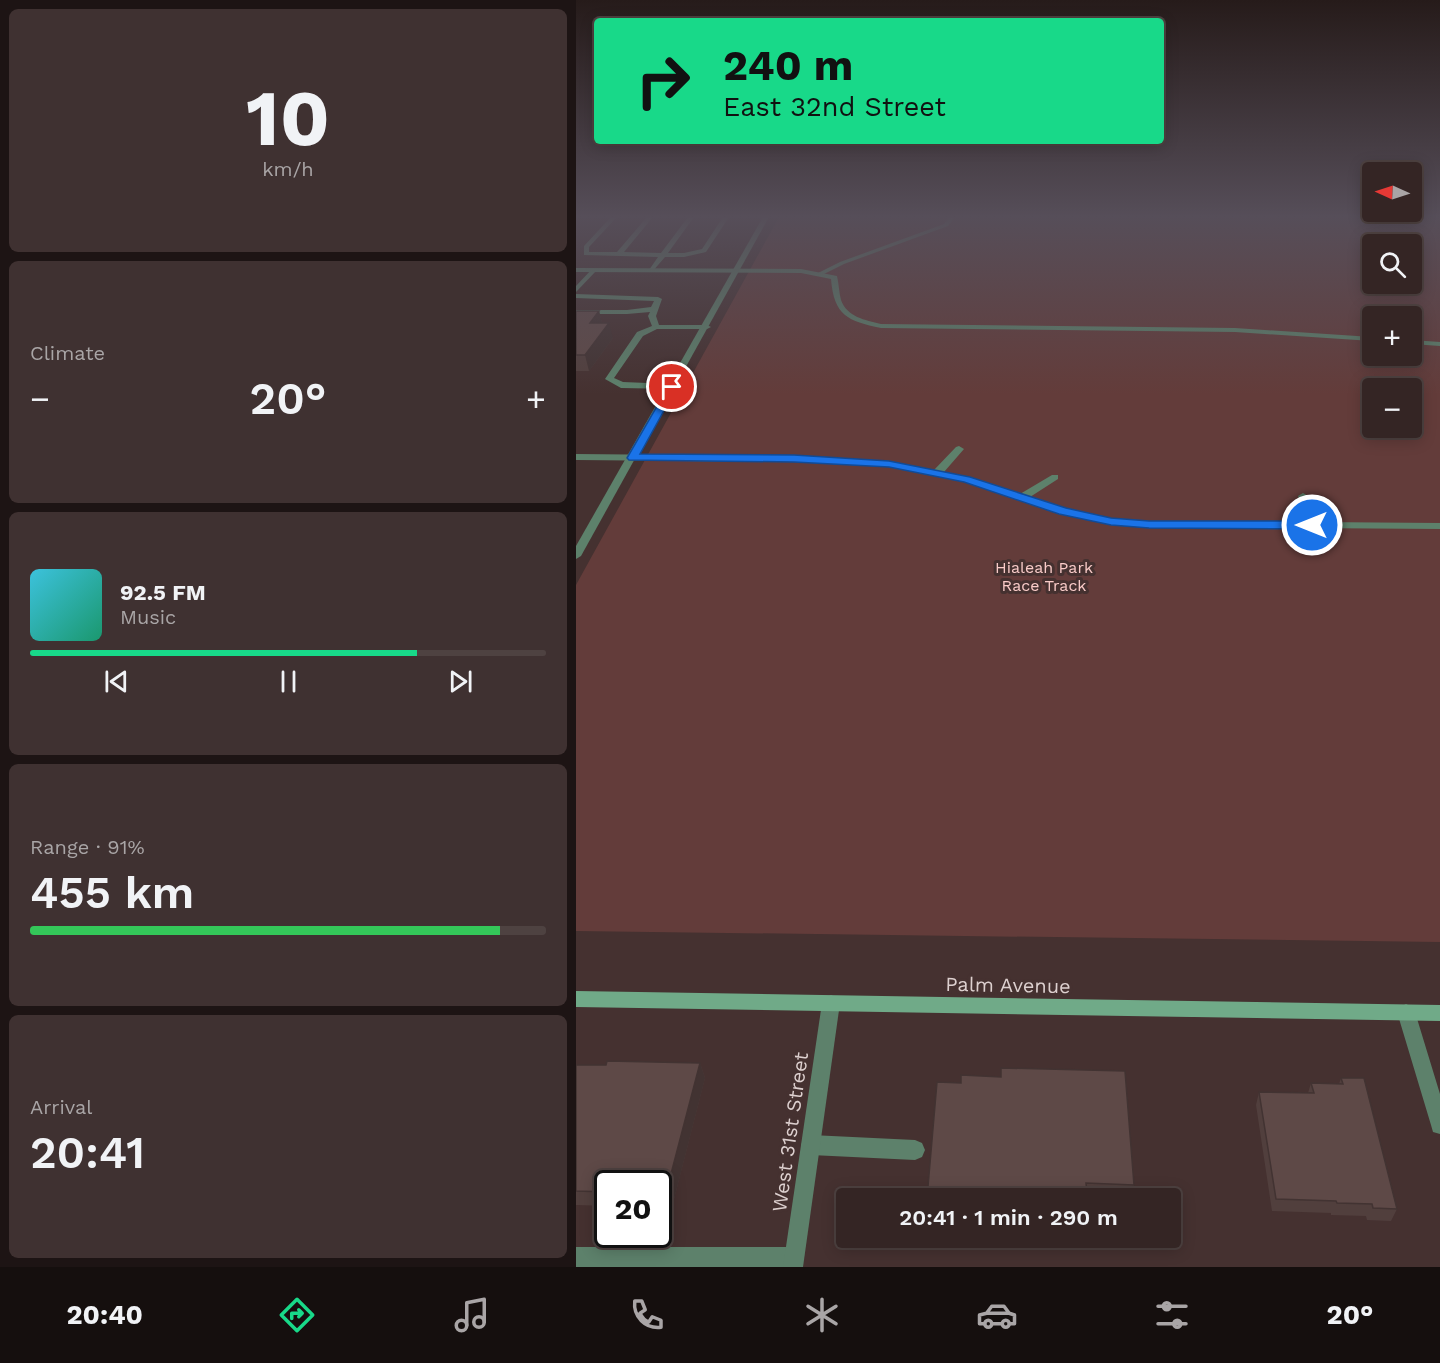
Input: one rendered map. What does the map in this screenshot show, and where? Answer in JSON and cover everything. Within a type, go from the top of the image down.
[{"type":"main road","name":"Palm Avenue","points":[[576,999],[1440,1013]]},
{"type":"street","points":[[576,290],[588,276]]},
{"type":"street","points":[[576,556],[707,327],[732,276]]},
{"type":"street","points":[[824,276],[834,278],[835,298],[843,311],[857,321],[881,326],[1235,330],[1362,338]]},
{"type":"street","points":[[576,296],[653,297],[658,299],[652,316],[656,327]]},
{"type":"street","points":[[576,312],[627,312],[655,309]]},
{"type":"street","points":[[672,387],[621,385],[609,379],[640,334],[656,327],[707,327]]},
{"type":"street","points":[[1422,343],[1440,344]]},
{"type":"street","points":[[937,472],[959,449]]},
{"type":"street","points":[[576,457],[794,459],[889,464],[966,479],[1063,511],[1111,521],[1149,524],[1440,526]]},
{"type":"street","points":[[1022,497],[1055,477]]},
{"type":"street","points":[[1303,496],[1312,525]]},
{"type":"street","name":"West 31st Street","points":[[794,1262],[831,1003]]},
{"type":"street","points":[[1406,1012],[1440,1125]]},
{"type":"street","points":[[811,1145],[915,1150]]},
{"type":"street","points":[[576,1257],[794,1262]]},
{"type":"green space","name":"Hialeah Park Race Track","points":[[746,276],[1362,276],[1362,294],[1422,294],[1422,276],[1440,276],[1440,942],[576,931],[576,585]]},
{"type":"building","points":[[576,311],[599,311],[590,323],[609,323],[585,355],[576,355]]},
{"type":"building","points":[[607,1061],[700,1063],[672,1170],[594,1170],[594,1192],[576,1191],[576,1065],[606,1065]]},
{"type":"building","points":[[1001,1068],[1125,1071],[1134,1185],[1086,1183],[1087,1188],[928,1188],[937,1082],[961,1083],[961,1075],[1001,1077]]},
{"type":"building","points":[[1341,1078],[1364,1078],[1397,1209],[1373,1208],[1372,1204],[1337,1203],[1336,1201],[1276,1199],[1259,1092],[1314,1093],[1311,1083],[1343,1084]]},
{"type":"route","points":[[672,387],[633,458],[794,459],[889,464],[966,479],[1063,511],[1111,521],[1149,524],[1312,525]]}]
